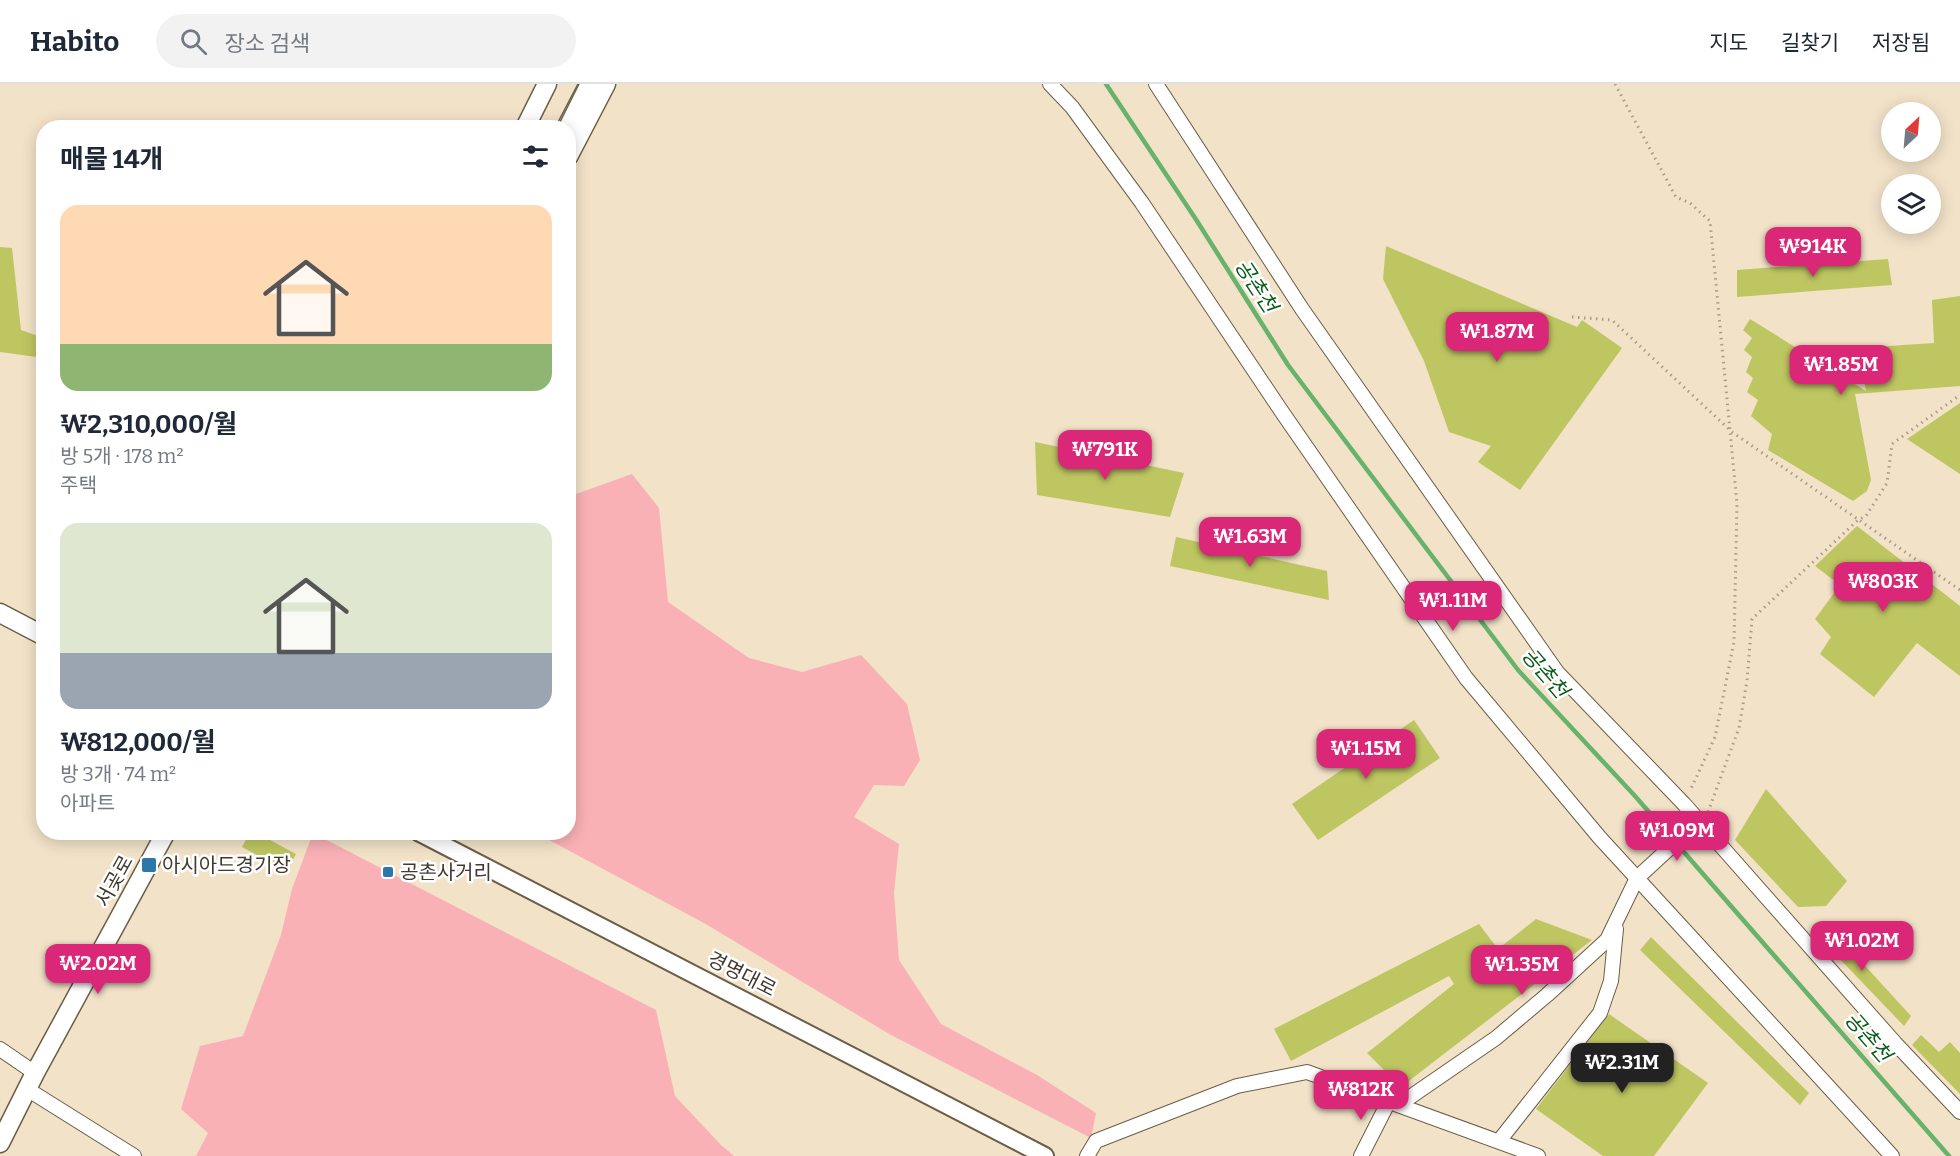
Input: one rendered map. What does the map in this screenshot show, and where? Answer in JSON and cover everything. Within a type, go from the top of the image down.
[{"type":"main road","points":[[529,120],[548,84]]},
{"type":"main road","points":[[570,120],[589,84]]},
{"type":"main road","points":[[576,142],[606,84]]},
{"type":"main road","points":[[0,613],[36,632]]},
{"type":"main road","name":"서곶로","points":[[0,1143],[31,1081],[162,840]]},
{"type":"street","points":[[1050,84],[1072,107],[1142,203],[1282,412],[1466,678],[1892,1156]]},
{"type":"street","points":[[1156,84],[1302,309],[1557,672],[1684,804],[1695,825],[1960,1113]]},
{"type":"street","points":[[1361,1156],[1395,1103],[1496,1038],[1607,940],[1640,875],[1695,825]]},
{"type":"street","name":"경명대로","points":[[433,840],[1045,1156]]},
{"type":"street","points":[[1499,1141],[1600,1013],[1611,981],[1618,918]]},
{"type":"street","points":[[0,1049],[31,1081],[134,1156]]},
{"type":"street","points":[[1087,1156],[1096,1141],[1237,1086],[1307,1072],[1538,1156]]},
{"type":"path","points":[[1615,84],[1676,197],[1690,203],[1710,221],[1732,432],[1737,504],[1734,642],[1715,737],[1684,804]]},
{"type":"path","points":[[1572,316],[1612,320],[1732,432],[1960,590]]},
{"type":"path","points":[[1695,825],[1708,813],[1739,728],[1747,681],[1752,619],[1857,520],[1866,516],[1887,483],[1892,444],[1960,395]]},
{"type":"shaded area","points":[[632,474],[659,508],[668,602],[749,658],[802,672],[861,655],[907,704],[920,760],[904,786],[874,785],[854,817],[899,844],[894,893],[899,960],[941,1024],[1037,1075],[1096,1113],[1091,1138],[891,1035],[704,923],[549,840],[576,840],[576,494]]},
{"type":"shaded area","points":[[310,840],[327,840],[656,1010],[675,1096],[734,1156],[196,1156],[208,1133],[181,1109],[200,1046],[243,1036],[281,935],[292,889]]},
{"type":"building","points":[[1386,246],[1577,327],[1582,320],[1622,348],[1520,490],[1478,462],[1491,446],[1449,432],[1424,361],[1383,279]]},
{"type":"building","points":[[0,247],[12,248],[21,330],[36,335],[36,357],[0,352]]},
{"type":"building","points":[[1888,259],[1892,285],[1737,297],[1737,270]]},
{"type":"building","points":[[1960,296],[1960,386],[1855,394],[1871,480],[1867,491],[1853,501],[1768,450],[1772,434],[1751,416],[1758,400],[1747,392],[1753,378],[1746,372],[1752,357],[1744,350],[1752,338],[1743,330],[1750,319],[1866,391],[1858,348],[1934,343],[1932,300]]},
{"type":"building","points":[[1960,403],[1960,474],[1907,439]]},
{"type":"building","points":[[1035,442],[1184,473],[1170,517],[1037,495]]},
{"type":"building","points":[[1857,526],[1960,606],[1960,676],[1917,643],[1874,697],[1820,654],[1831,637],[1815,619],[1840,585],[1815,566]]},
{"type":"building","points":[[1176,537],[1327,571],[1329,600],[1170,566]]},
{"type":"building","points":[[1414,720],[1440,758],[1318,840],[1292,804]]},
{"type":"building","points":[[1766,789],[1847,881],[1826,906],[1798,907],[1735,840]]},
{"type":"building","points":[[246,840],[270,840],[296,854],[287,871],[242,847]]},
{"type":"building","points":[[1536,919],[1592,940],[1401,1087],[1367,1053],[1454,984],[1449,976],[1291,1061],[1274,1029],[1479,924],[1498,949]]},
{"type":"building","points":[[1825,922],[1911,1016],[1904,1026],[1814,932]]},
{"type":"building","points":[[1651,937],[1809,1093],[1800,1105],[1640,950]]},
{"type":"building","points":[[1609,1014],[1708,1083],[1654,1156],[1603,1156],[1536,1109]]},
{"type":"building","points":[[1921,1035],[1939,1052],[1950,1042],[1960,1053],[1960,1094],[1912,1045]]},
{"type":"waterway","name":"공촌천","points":[[1106,84],[1197,221],[1288,365],[1518,670],[1635,796],[1949,1156]]},
{"type":"tram line","points":[[561,120],[579,84]]},
{"type":"place","name":"아시아드경기장","points":[[149,865]]},
{"type":"place","name":"공촌사거리","points":[[388,872]]}]
